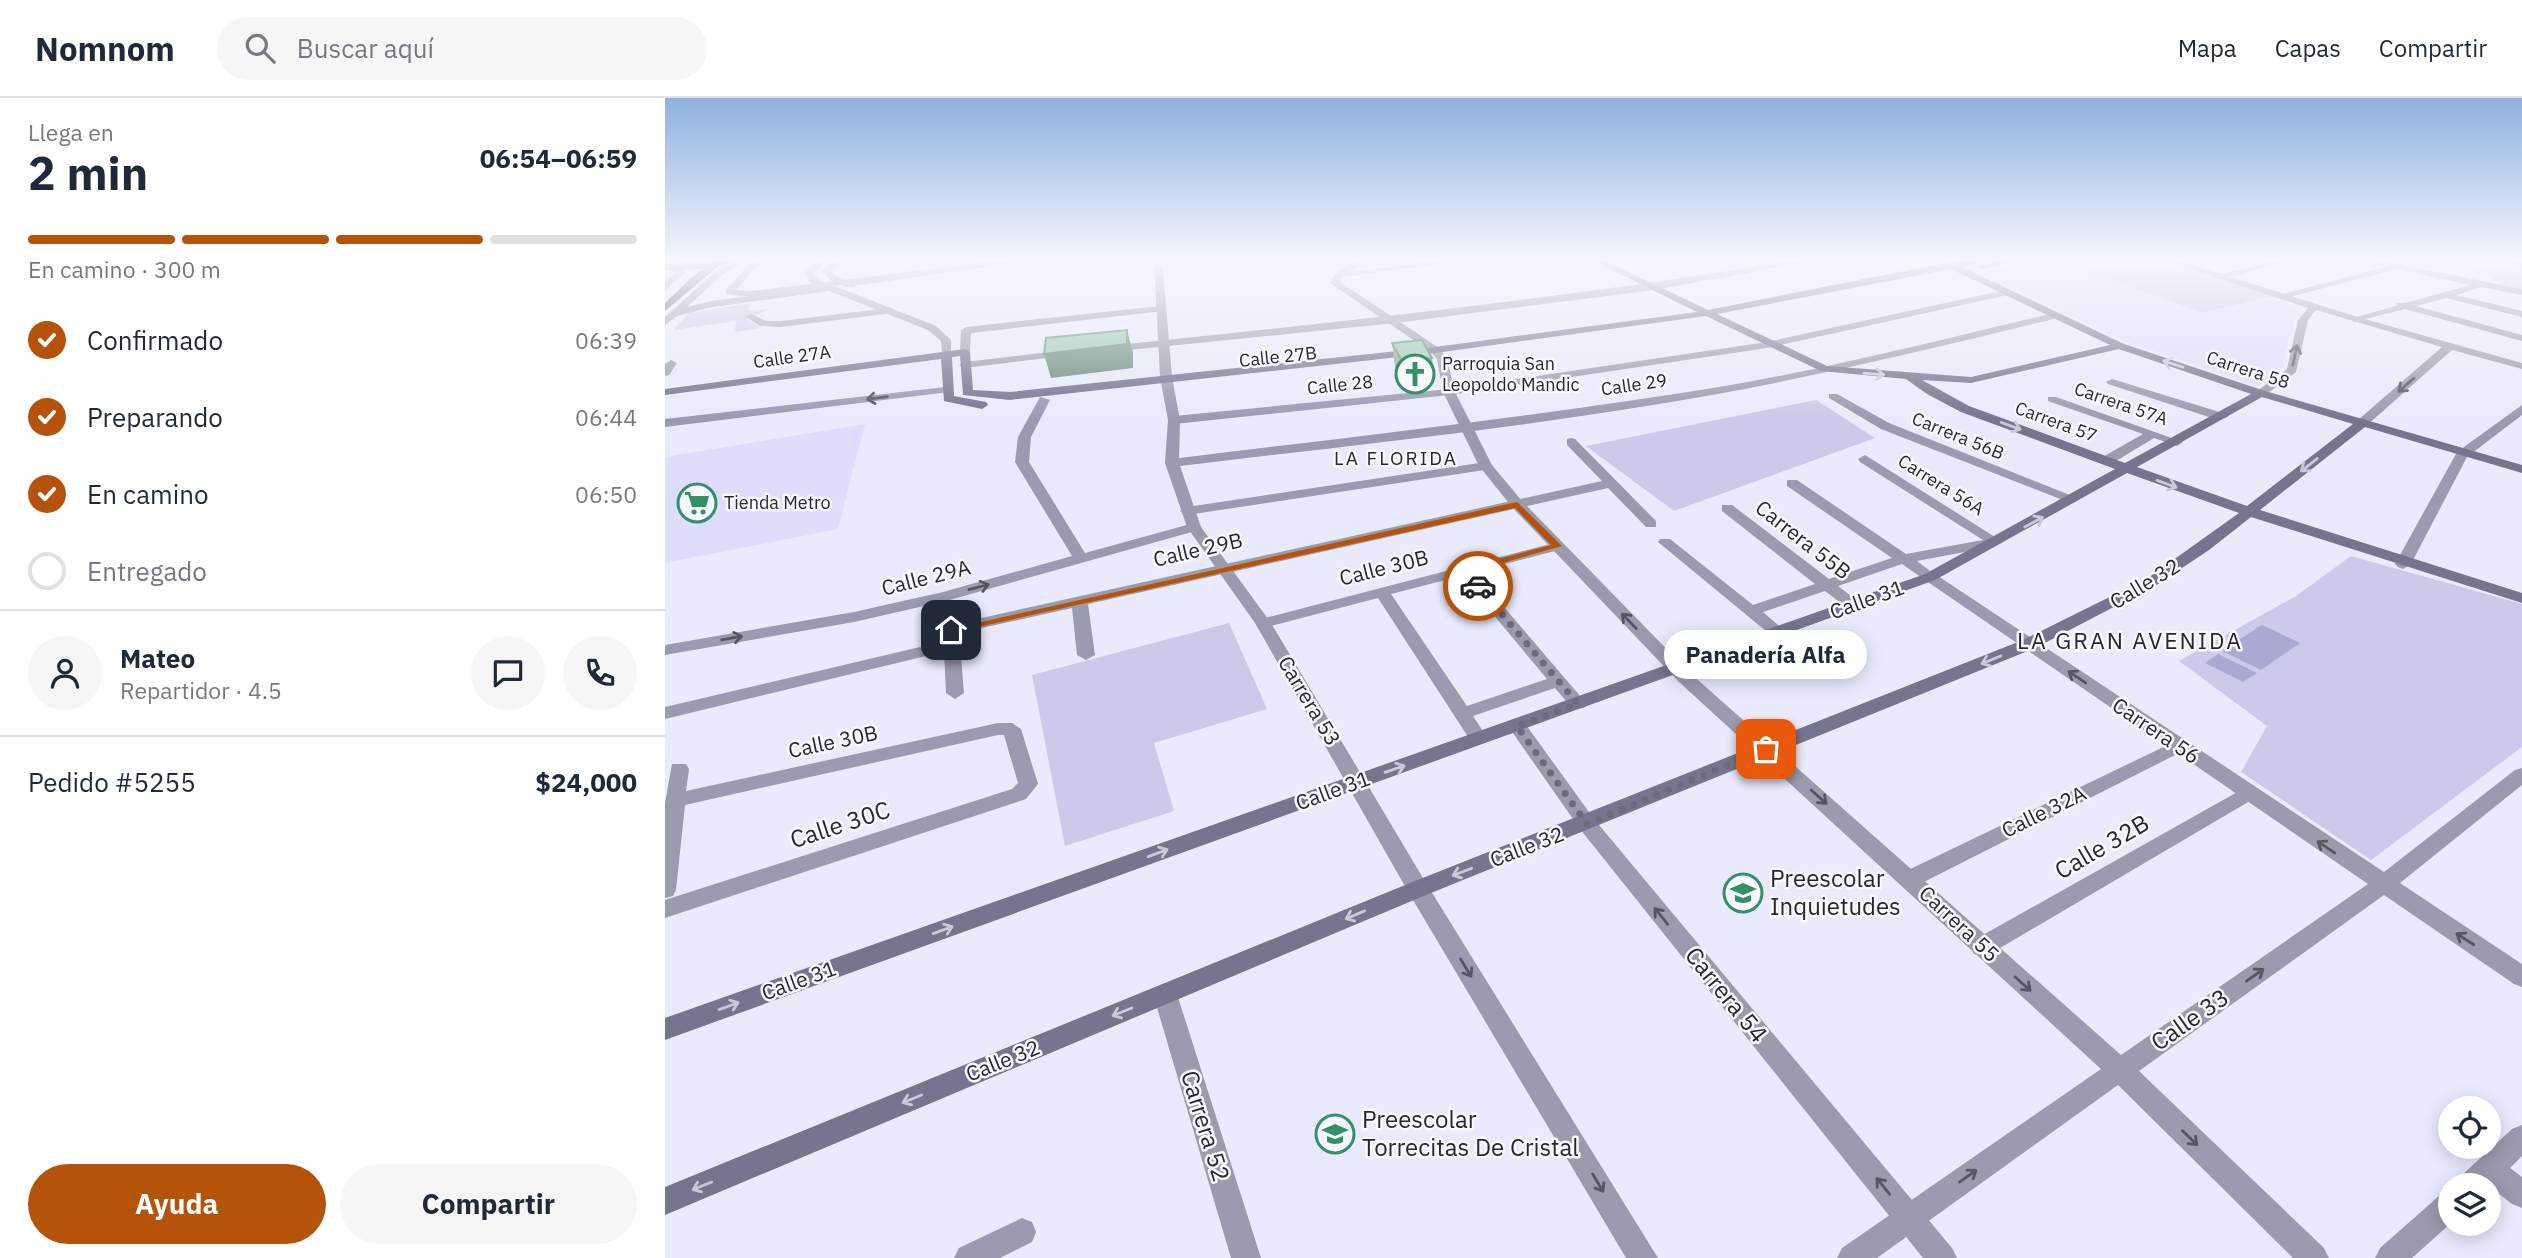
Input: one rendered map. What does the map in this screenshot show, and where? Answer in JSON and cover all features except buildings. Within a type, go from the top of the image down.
[{"type":"main road","name":"Carrera 57","points":[[1709,312],[1825,369],[1911,377],[1931,392],[1965,409],[2248,513],[2403,564],[2522,598]]},
{"type":"main road","name":"Calle 27B","points":[[945,390],[948,399],[976,405],[1044,400],[1167,383],[1438,353],[1730,312]]},
{"type":"main road","name":"Carrera 58","points":[[2046,312],[2120,346],[2261,393],[2522,469]]},
{"type":"main road","points":[[1911,377],[1983,379],[2120,346]]},
{"type":"main road","points":[[945,390],[946,358]]},
{"type":"main road","name":"Calle 27A","points":[[665,399],[946,358]]},
{"type":"main road","name":"Calle 27A","points":[[665,392],[946,358],[965,358]]},
{"type":"main road","name":"Calle 27B","points":[[965,358],[965,387],[967,393],[977,395],[1010,396],[1167,383]]},
{"type":"main road","name":"Calle 31","points":[[665,1029],[1677,670],[1930,577],[2261,393]]},
{"type":"main road","name":"Calle 32","points":[[665,1201],[1418,889],[1587,824],[2029,644],[2153,581],[2248,513],[2363,423]]},
{"type":"street","points":[[751,317],[764,324],[781,324],[880,312]]},
{"type":"street","points":[[892,312],[932,328],[946,340],[946,358]]},
{"type":"street","points":[[920,312],[935,318],[932,328]]},
{"type":"street","points":[[965,358],[965,330],[1131,312]]},
{"type":"street","name":"Carrera 53","points":[[1160,312],[1167,383],[1174,420],[1172,463],[1193,527],[1226,567],[1263,623],[1418,889],[1643,1258]]},
{"type":"street","points":[[1380,312],[1438,353]]},
{"type":"street","points":[[1097,350],[1457,312]]},
{"type":"street","name":"Calle 28","points":[[1174,420],[1449,392],[1773,344],[1918,312]]},
{"type":"street","name":"Calle 31","points":[[2261,393],[2292,369],[2303,320],[2309,312]]},
{"type":"street","points":[[2333,312],[2522,366]]},
{"type":"street","points":[[2357,320],[2380,312]]},
{"type":"street","points":[[2426,312],[2522,338]]},
{"type":"street","name":"Calle 29","points":[[1172,463],[1465,427],[1708,392],[1825,369],[2054,316]]},
{"type":"street","name":"Calle 32","points":[[2363,423],[2449,347]]},
{"type":"street","name":"Calle 27A","points":[[965,358],[1084,351]]},
{"type":"street","name":"Carrera 55","points":[[1438,353],[1449,392],[1486,466],[1517,504],[1677,670],[2120,1070],[2314,1258]]},
{"type":"street","points":[[2112,382],[2222,417]]},
{"type":"street","points":[[665,423],[945,390]]},
{"type":"street","name":"Carrera 56B","points":[[1833,396],[1885,426],[2073,499]]},
{"type":"street","name":"Carrera 57A","points":[[2052,399],[2177,442]]},
{"type":"street","points":[[1044,400],[1025,432],[1020,450],[1022,462],[1081,558]]},
{"type":"street","points":[[2403,564],[2465,453],[2522,409]]},
{"type":"street","points":[[2106,461],[2153,434]]},
{"type":"street","points":[[1571,442],[1651,524]]},
{"type":"street","name":"Carrera 56A","points":[[1865,460],[1996,542]]},
{"type":"street","points":[[1187,511],[1486,466]]},
{"type":"street","name":"Calle 29B","points":[[955,693],[951,630],[1611,483]]},
{"type":"street","name":"Carrera 56","points":[[1792,483],[2522,977]]},
{"type":"street","name":"Carrera 55B","points":[[1727,508],[1853,605]]},
{"type":"street","name":"Calle 29A","points":[[665,650],[854,617],[1193,527]]},
{"type":"street","points":[[1665,542],[1778,632]]},
{"type":"street","name":"Calle 31","points":[[1753,610],[1903,559],[1996,542]]},
{"type":"street","name":"Calle 30B","points":[[1263,623],[1558,546]]},
{"type":"street","points":[[1465,571],[1578,704]]},
{"type":"street","points":[[1382,592],[1479,739]]},
{"type":"street","points":[[1079,600],[1086,655]]},
{"type":"street","points":[[665,713],[920,652]]},
{"type":"street","points":[[1462,714],[1558,681]]},
{"type":"street","name":"Carrera 54","points":[[1517,726],[1587,824],[1942,1258]]},
{"type":"street","name":"Calle 30B","points":[[677,800],[998,729]]},
{"type":"street","name":"Calle 30C","points":[[665,909],[1019,794],[1028,784],[1012,729],[998,729]]},
{"type":"street","name":"Calle 32A","points":[[1910,879],[2178,746]]},
{"type":"street","points":[[665,890],[679,769]]},
{"type":"street","name":"Calle 33","points":[[1853,1258],[2383,885],[2522,775]]},
{"type":"street","name":"Calle 32B","points":[[1982,947],[2248,793]]},
{"type":"street","name":"Carrera 52","points":[[1165,994],[1246,1258]]},
{"type":"street","points":[[2485,1173],[2522,1138]]},
{"type":"street","points":[[2501,1185],[2522,1194]]},
{"type":"street","points":[[2390,1258],[2438,1216]]},
{"type":"street","points":[[969,1258],[1022,1232]]},
{"type":"shaded area","points":[[763,312],[747,319],[760,328],[735,332],[736,321],[673,330],[689,313]]},
{"type":"shaded area","points":[[2063,312],[2300,312],[2295,319],[2282,367],[2258,386],[2130,343]]},
{"type":"shaded area","points":[[1816,400],[1875,438],[1674,511],[1586,446]]},
{"type":"shaded area","points":[[865,424],[838,529],[665,563],[665,457]]},
{"type":"shaded area","points":[[2351,556],[2522,604],[2522,747],[2371,860],[2241,772],[2267,726],[2179,661],[2296,596]]},
{"type":"shaded area","points":[[1229,623],[1267,709],[1154,743],[1174,811],[1065,846],[1032,675]]},
{"type":"shaded area","points":[[2262,625],[2300,643],[2261,670],[2222,651]]},
{"type":"shaded area","points":[[2218,654],[2257,673],[2243,682],[2205,663]]},
{"type":"way so far","points":[[1478,586],[1578,704],[1517,726],[1587,824],[1766,749]]},
{"type":"place","name":"Parroquia San Leopoldo Mandic","points":[[1415,374]]},
{"type":"place","name":"Tienda Metro","points":[[697,503]]},
{"type":"place","name":"Panadería Alfa","points":[[1766,749]]},
{"type":"place","name":"Preescolar Inquietudes","points":[[1743,893]]},
{"type":"place","name":"Preescolar Torrecitas De Cristal","points":[[1335,1134]]},
{"type":"district","name":"LA FLORIDA","points":[[1396,458]]},
{"type":"district","name":"LA GRAN AVENIDA","points":[[2130,641]]},
{"type":"route","points":[[951,630],[1517,504],[1558,546],[1465,571],[1478,586]]}]
